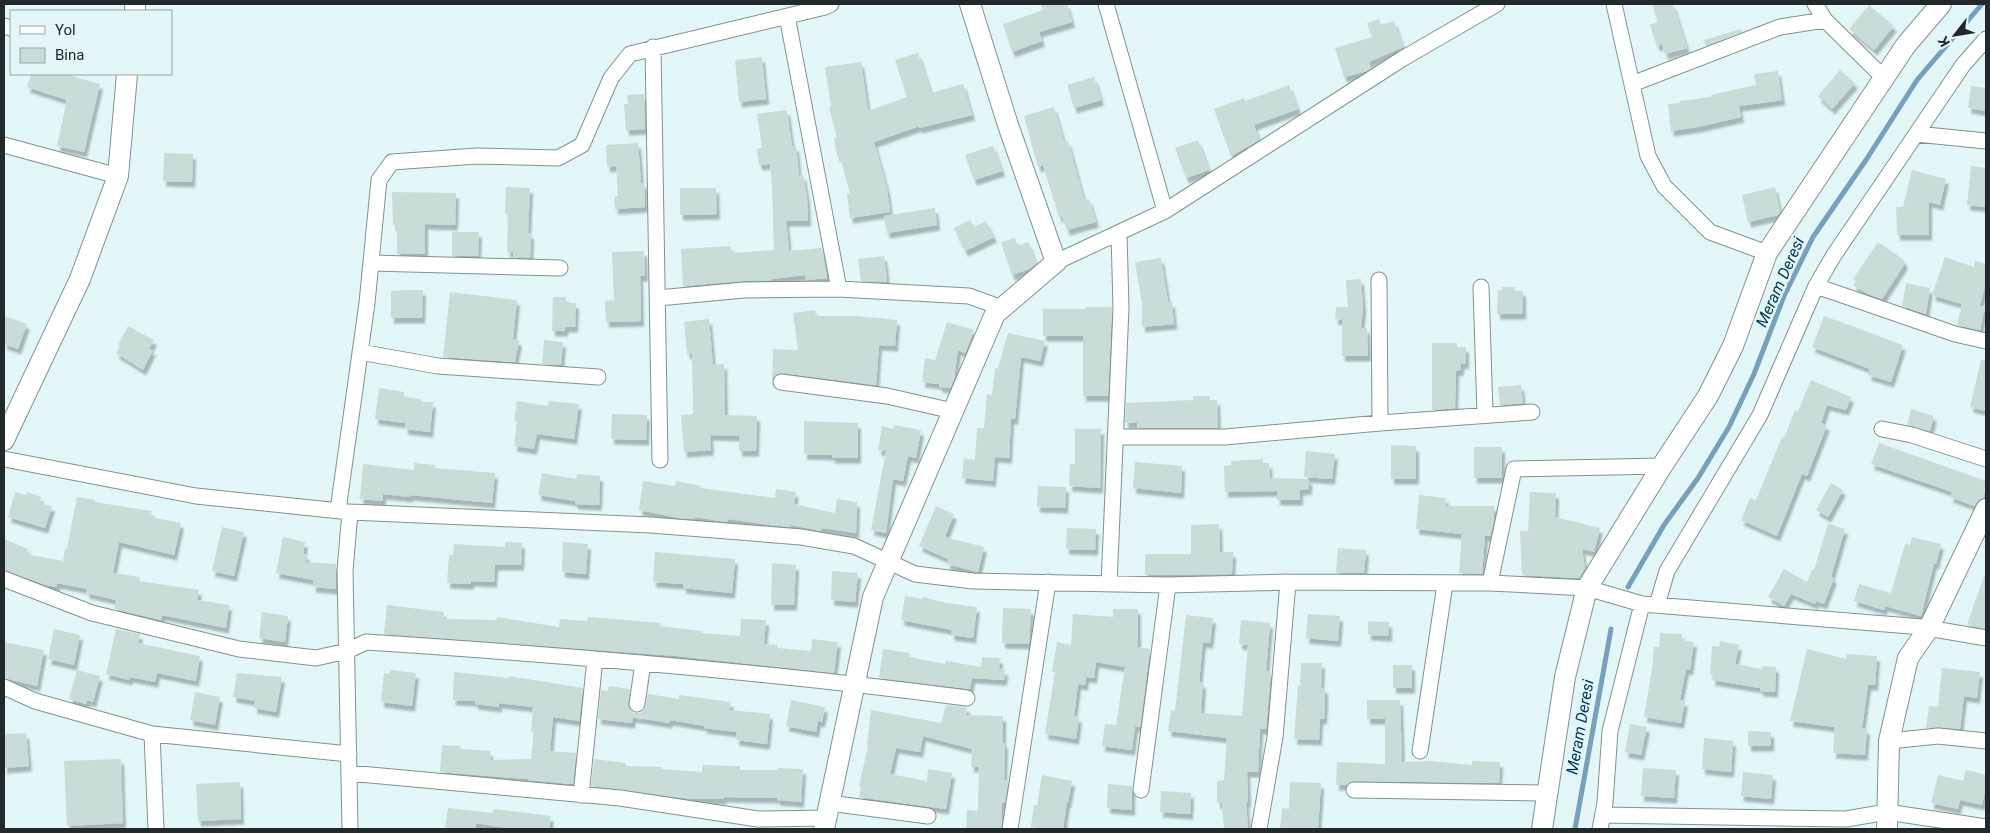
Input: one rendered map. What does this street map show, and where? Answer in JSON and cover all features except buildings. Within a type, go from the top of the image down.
[{"type":"street","points":[[350,829],[344,511],[379,180],[392,162],[476,156],[558,158],[582,145],[611,78],[630,54],[825,8],[831,4]]},
{"type":"street","points":[[970,4],[1008,125],[1056,262]]},
{"type":"street","points":[[1106,4],[1165,211]]},
{"type":"street","points":[[827,817],[873,597],[995,314],[1056,262],[1165,211],[1402,59],[1497,4]]},
{"type":"street","points":[[1614,4],[1648,156],[1664,186],[1710,232],[1767,253]]},
{"type":"street","points":[[1815,4],[1825,20],[1884,78]]},
{"type":"street","points":[[1542,829],[1565,677],[1587,588],[1662,466],[1708,396],[1732,346],[1767,253],[1906,45],[1941,4]]},
{"type":"street","points":[[787,16],[839,289]]},
{"type":"street","points":[[1632,84],[1780,27],[1825,20]]},
{"type":"street","points":[[1657,605],[1667,571],[1760,416],[1816,286],[1834,255],[1963,65],[1986,39]]},
{"type":"street","points":[[654,47],[660,460]]},
{"type":"street","points":[[5,435],[80,279],[118,176],[127,75]]},
{"type":"street","points":[[1916,134],[1986,141]]},
{"type":"street","points":[[4,146],[118,176]]},
{"type":"street","points":[[1109,584],[1121,308],[1119,232]]},
{"type":"street","points":[[371,263],[560,268]]},
{"type":"street","points":[[1379,280],[1380,423]]},
{"type":"street","points":[[1816,286],[1955,334],[1986,341]]},
{"type":"street","points":[[1482,287],[1485,415]]},
{"type":"street","points":[[658,298],[744,290],[839,289],[969,296],[1002,308]]},
{"type":"street","points":[[360,352],[438,366],[598,377]]},
{"type":"street","points":[[781,382],[887,396],[953,412]]},
{"type":"street","points":[[1115,437],[1225,437],[1532,412]]},
{"type":"street","points":[[1882,429],[1912,435],[1986,459]]},
{"type":"street","points":[[4,459],[196,496],[344,511],[651,525],[801,536],[854,546],[887,563],[915,574],[973,580],[1168,585],[1288,582],[1490,583],[1587,588],[1642,604],[1929,628],[1986,638]]},
{"type":"street","points":[[1490,583],[1514,469],[1662,466]]},
{"type":"street","points":[[1887,821],[1889,741],[1908,658],[1929,628],[1986,509]]},
{"type":"street","points":[[4,580],[92,613],[239,648],[316,658],[346,651],[366,642],[539,653],[854,683],[967,698]]},
{"type":"street","points":[[1010,829],[1048,582]]},
{"type":"street","points":[[1259,829],[1275,737],[1288,582]]},
{"type":"street","points":[[1420,751],[1445,584]]},
{"type":"street","points":[[1141,790],[1168,585]]},
{"type":"street","points":[[1642,604],[1610,731],[1601,822],[1846,819],[1986,828]]},
{"type":"street","points":[[581,795],[595,659]]},
{"type":"street","points":[[637,704],[643,663]]},
{"type":"street","points":[[4,687],[35,701],[152,734],[348,754]]},
{"type":"street","points":[[152,734],[156,829]]},
{"type":"street","points":[[1889,741],[1938,736],[1986,741]]},
{"type":"street","points":[[349,773],[620,798],[758,819],[928,816]]},
{"type":"street","points":[[1354,790],[1547,793]]},
{"type":"waterway","name":"Meram Deresi","points":[[1628,587],[1664,525],[1698,478],[1729,427],[1754,374],[1784,296],[1813,237],[1866,160],[1917,80],[1982,4]]},
{"type":"waterway","name":"Meram Deresi","points":[[1575,829],[1611,629]]}]
